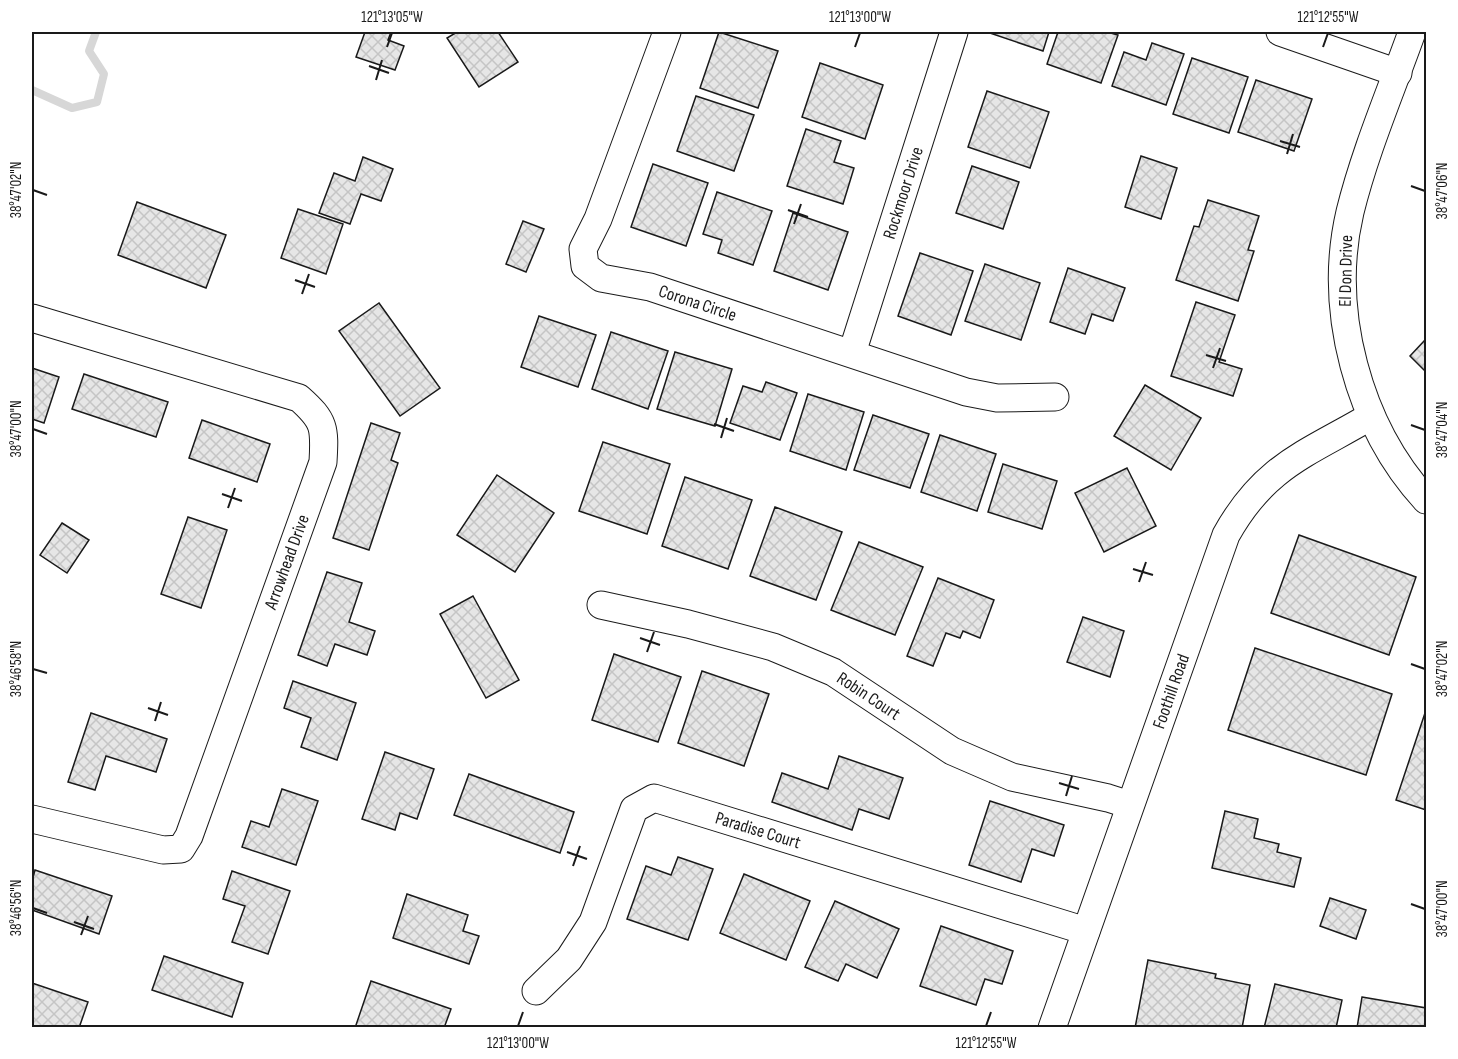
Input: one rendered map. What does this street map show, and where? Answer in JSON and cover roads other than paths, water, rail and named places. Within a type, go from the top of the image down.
[{"type":"street","name":"Corona Circle","points":[[667,32],[598,219],[583,249],[585,266],[601,278],[651,287],[966,392],[997,398],[1054,397]]},
{"type":"street","name":"Rockmoor Drive","points":[[852,353],[954,32]]},
{"type":"street","points":[[1280,32],[1398,73]]},
{"type":"street","name":"El Don Drive","points":[[1412,32],[1351,211],[1344,258],[1348,339],[1371,416],[1400,466],[1426,500]]},
{"type":"street","name":"Arrowhead Drive","points":[[32,318],[299,398],[319,416],[324,437],[323,462],[189,836],[181,849],[163,850],[32,819]]},
{"type":"street","name":"Foothill Road","points":[[1052,1028],[1210,575],[1240,510],[1256,490],[1286,464],[1371,416]]},
{"type":"street","name":"Robin Court","points":[[601,605],[688,624],[773,647],[833,672],[952,751],[1012,777],[1130,805]]},
{"type":"street","name":"Paradise Court","points":[[536,991],[569,959],[593,922],[634,808],[654,798],[1086,931]]},
{"type":"waterway","points":[[32,90],[72,108],[97,102],[104,74],[89,51],[96,32]]}]
